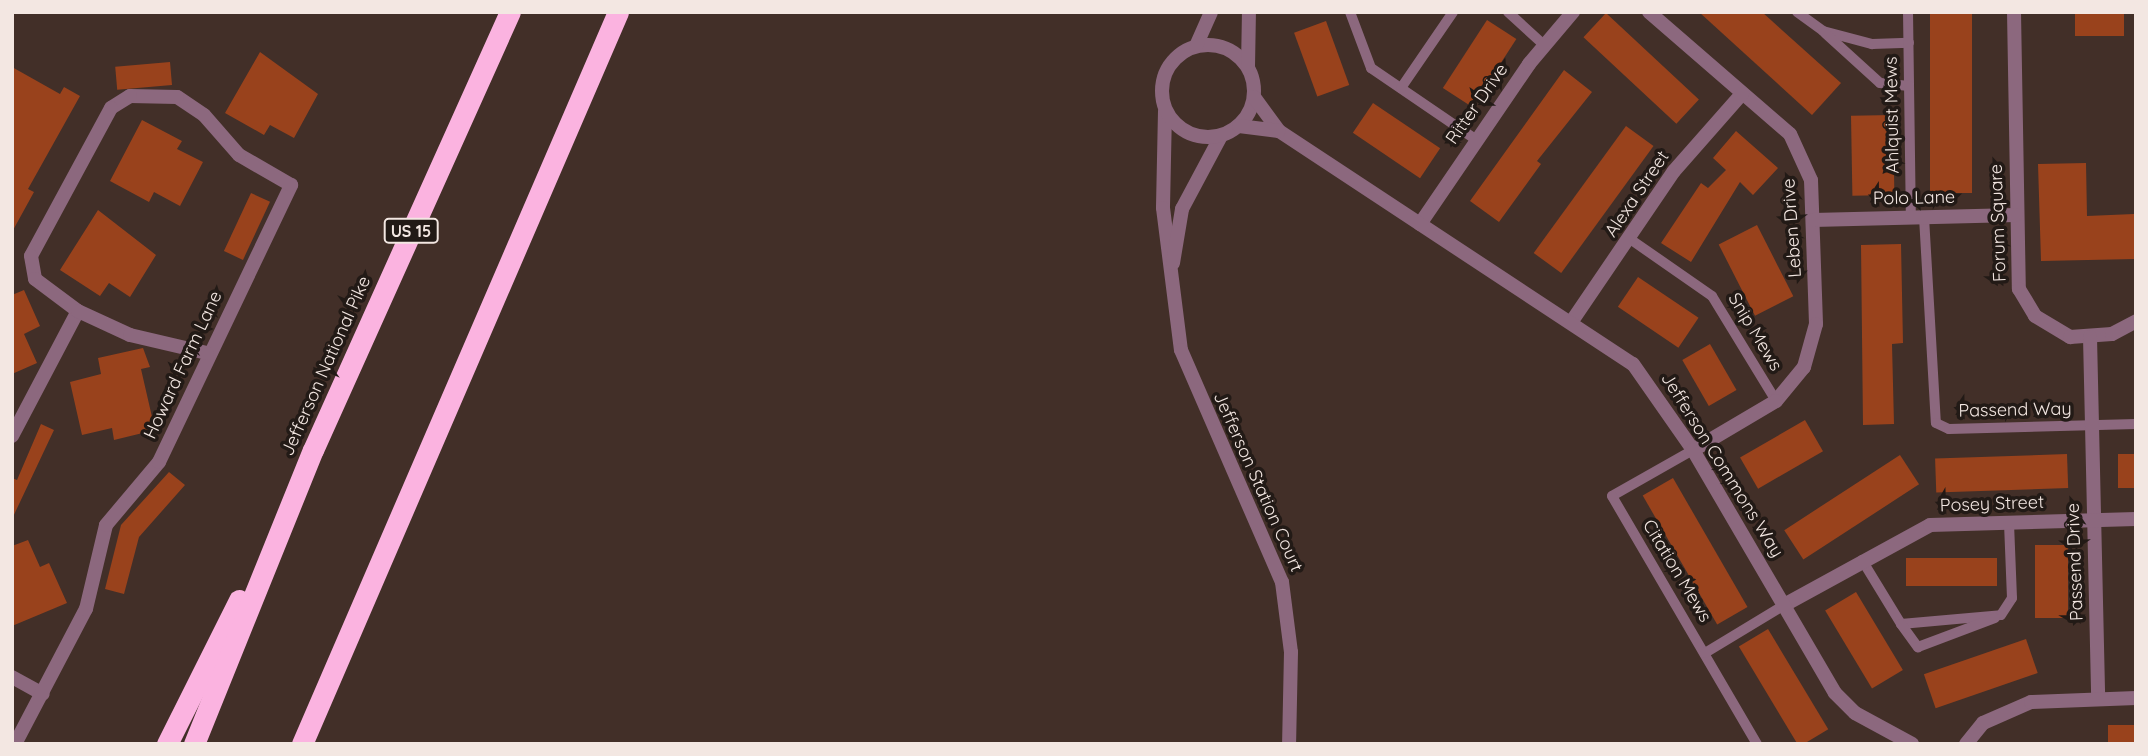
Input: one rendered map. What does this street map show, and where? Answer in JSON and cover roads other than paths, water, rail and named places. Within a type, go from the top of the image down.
[{"type":"highway","name":"Jefferson National Pike","points":[[194,744],[313,450],[510,12]]},
{"type":"highway","points":[[302,744],[618,12]]},
{"type":"highway","points":[[167,744],[313,450]]},
{"type":"street","points":[[1211,12],[1196,46],[1167,69],[1165,111],[1182,131],[1221,136],[1239,126],[1254,97],[1249,68],[1249,12]]},
{"type":"street","name":"Ritter Drive","points":[[1420,224],[1475,139],[1544,44],[1573,12]]},
{"type":"street","name":"Leben Drive","points":[[1649,12],[1797,144],[1811,180],[1813,347],[1795,384],[1776,401],[1693,450]]},
{"type":"street","name":"Forum Square","points":[[2014,12],[2018,277],[2026,304],[2056,333],[2090,337],[2136,321]]},
{"type":"street","points":[[1196,46],[1226,48],[1249,68]]},
{"type":"street","name":"Alexa Street","points":[[1572,321],[1681,161],[1742,94]]},
{"type":"street","name":"Howard Farm Lane","points":[[15,744],[86,608],[106,525],[159,462],[207,353],[291,185],[239,155],[204,115],[177,96],[130,96],[111,108],[31,256],[35,279],[78,311]]},
{"type":"street","name":"Jefferson Commons Way","points":[[1254,97],[1279,131],[1572,321],[1633,364],[1693,450],[1786,604],[1835,693],[1856,713],[1912,744]]},
{"type":"street","name":"Jefferson Station Court","points":[[1165,111],[1163,208],[1170,282],[1181,350],[1282,582],[1291,652],[1289,744]]},
{"type":"street","name":"Jefferson Commons Way","points":[[1239,126],[1279,131]]},
{"type":"street","name":"Jefferson Station Court","points":[[1170,282],[1182,209],[1221,136]]},
{"type":"street","name":"Polo Lane","points":[[1813,220],[2016,215]]},
{"type":"street","points":[[12,436],[78,311],[130,335],[207,353]]},
{"type":"street","name":"Passend Drive","points":[[2090,337],[2098,697]]},
{"type":"street","name":"Posey Street","points":[[1786,604],[1930,525],[2136,519]]},
{"type":"street","points":[[12,677],[43,694]]},
{"type":"street","points":[[1966,744],[1983,723],[2015,706],[2098,697],[2136,698]]},
{"type":"lane","points":[[1350,12],[1371,68],[1475,139]]},
{"type":"lane","points":[[1401,88],[1453,12]]},
{"type":"lane","points":[[1508,12],[1544,44]]},
{"type":"lane","points":[[1797,12],[1823,31],[1880,83],[1909,86]]},
{"type":"lane","name":"Ahlquist Mews","points":[[1908,12],[1909,86],[1917,217]]},
{"type":"lane","points":[[1823,31],[1872,44],[1909,43]]},
{"type":"lane","name":"Passend Way","points":[[1917,217],[1936,424],[1949,429],[2136,424]]},
{"type":"lane","name":"Snip Mews","points":[[1630,239],[1712,296],[1776,401]]},
{"type":"lane","name":"Citation Mews","points":[[1693,450],[1612,496],[1757,744]]},
{"type":"lane","points":[[1862,560],[1918,647],[2001,615],[2012,598],[2009,523]]},
{"type":"lane","points":[[1705,653],[1786,604]]},
{"type":"lane","points":[[1901,624],[2001,615]]}]
